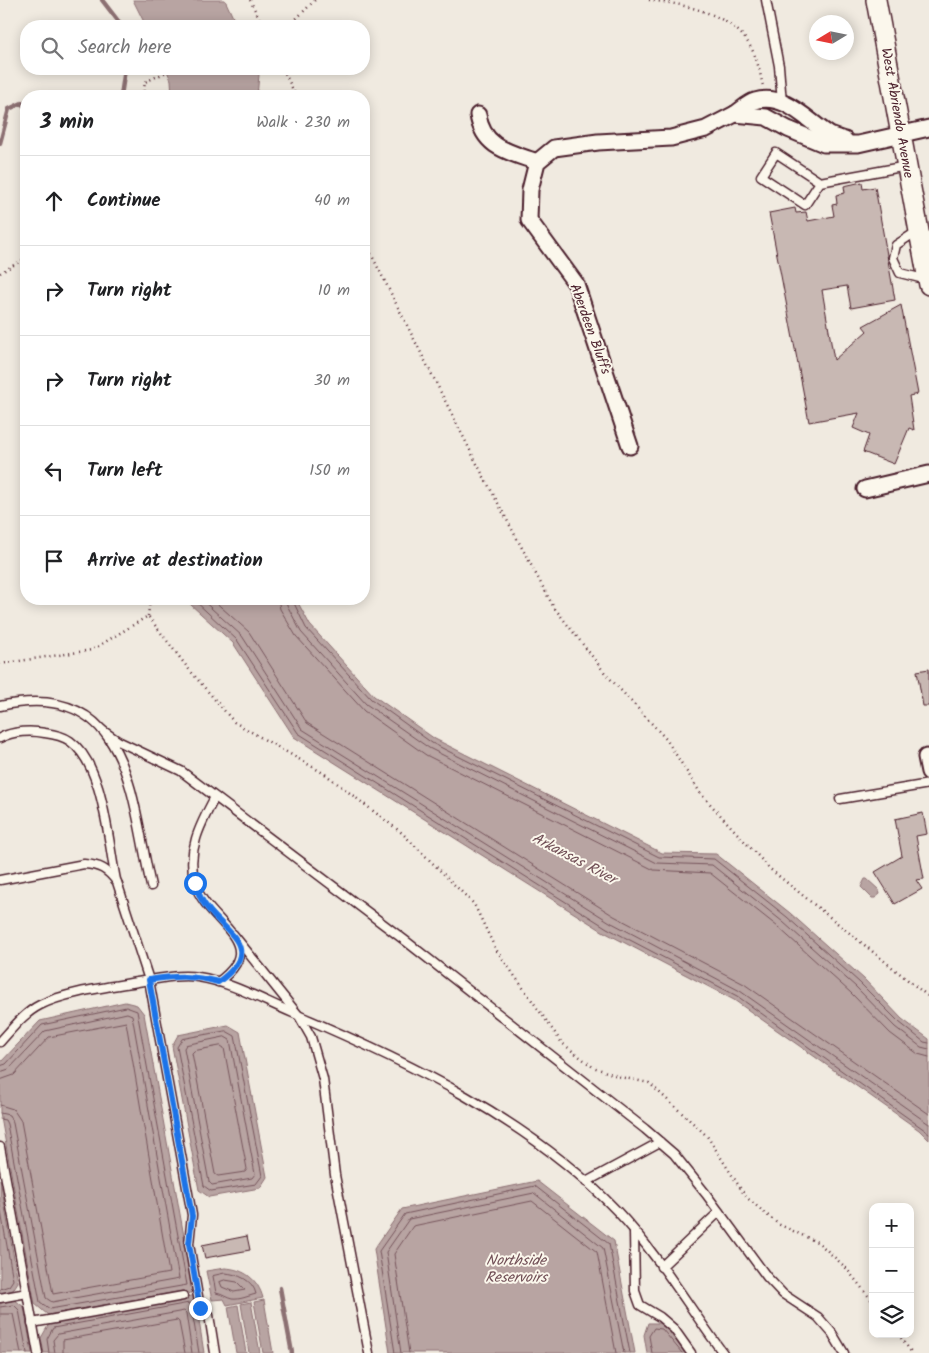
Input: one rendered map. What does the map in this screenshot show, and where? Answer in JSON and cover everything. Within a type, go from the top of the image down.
[{"type":"street","name":"West Abriendo Avenue","points":[[876,0],[928,283]]},
{"type":"street","points":[[478,115],[484,135],[494,145],[537,162],[554,148],[598,142],[671,138],[706,129],[735,114],[754,101],[766,99],[794,108],[828,134],[858,144]]},
{"type":"street","points":[[735,114],[766,117],[788,129],[824,144],[858,144],[929,128]]},
{"type":"street","name":"Aberdeen Bluffs","points":[[537,162],[530,190],[529,220],[576,284],[630,446]]},
{"type":"street","points":[[865,489],[929,474]]},
{"type":"lane","points":[[766,0],[779,66],[782,103]]},
{"type":"lane","points":[[820,182],[805,205],[761,176],[776,153],[820,182],[907,166]]},
{"type":"lane","points":[[919,230],[896,245],[893,258],[900,273],[928,283]]},
{"type":"lane","points":[[0,706],[30,702],[52,704],[74,710],[90,719],[118,741],[181,771],[415,948],[674,1154],[767,1277],[783,1294],[818,1318],[832,1333],[844,1353]]},
{"type":"lane","points":[[102,730],[116,751],[130,781],[151,886]]},
{"type":"lane","points":[[0,738],[19,732],[54,734],[70,741],[83,755],[92,770],[99,791],[117,882],[149,980],[192,1216],[189,1244],[200,1308],[208,1315],[216,1353]]},
{"type":"lane","points":[[840,799],[929,784]]},
{"type":"lane","points":[[215,797],[193,844],[192,866],[195,883],[203,902],[234,934],[299,1016],[311,1038],[323,1079],[335,1175],[369,1353]]},
{"type":"lane","points":[[0,880],[84,864],[97,865],[108,870],[117,882]]},
{"type":"lane","points":[[218,982],[232,972],[237,962],[239,948],[234,934]]},
{"type":"lane","points":[[0,1042],[25,1016],[40,1005],[58,998],[178,976],[197,976],[218,982],[299,1016],[412,1067],[489,1111],[548,1152],[586,1182],[617,1211],[634,1231],[723,1353]]},
{"type":"lane","points":[[586,1182],[660,1142]]},
{"type":"lane","points":[[0,1148],[38,1353]]},
{"type":"lane","points":[[661,1267],[719,1212]]},
{"type":"lane","points":[[634,1231],[636,1291],[640,1305],[660,1317],[674,1329],[691,1353]]},
{"type":"lane","points":[[0,1298],[27,1293]]},
{"type":"lane","points":[[32,1322],[183,1296]]},
{"type":"path","points":[[250,0],[260,20]]},
{"type":"path","points":[[296,20],[314,0]]},
{"type":"path","points":[[649,0],[704,12],[731,24],[750,45],[766,99]]},
{"type":"path","points":[[144,90],[145,82],[160,75]]},
{"type":"path","points":[[286,75],[293,90]]},
{"type":"path","points":[[370,252],[476,462],[553,606],[605,673],[666,739],[701,794],[770,869],[929,997]]},
{"type":"path","points":[[0,273],[20,261]]},
{"type":"path","points":[[149,605],[148,616],[187,667],[234,722],[333,780],[402,833],[474,904],[495,948],[562,1043],[593,1068],[620,1077],[649,1083],[707,1136],[746,1197],[778,1224],[819,1243],[846,1268],[869,1297]]},
{"type":"path","points":[[0,664],[92,650],[148,616]]},
{"type":"path","points":[[901,1338],[912,1353]]},
{"type":"water","points":[[133,0],[225,0],[234,20],[143,20]]},
{"type":"water","points":[[169,75],[259,75],[258,90],[172,90]]},
{"type":"water","name":"Arkansas River","points":[[191,605],[299,605],[310,625],[374,696],[435,739],[662,853],[716,854],[790,913],[864,979],[902,1019],[929,1039],[929,1140],[919,1130],[734,1000],[604,932],[294,737],[233,643]]},
{"type":"water","points":[[865,879],[879,890],[880,894],[875,898],[872,898],[861,887]]},
{"type":"water","points":[[125,1002],[137,1005],[144,1014],[194,1292],[187,1294],[183,1291],[48,1315],[35,1304],[0,1112],[0,1063],[40,1021]]},
{"type":"water","points":[[228,1025],[240,1032],[267,1177],[260,1188],[209,1197],[199,1190],[172,1046],[178,1035]]},
{"type":"water","points":[[0,1179],[18,1282],[13,1290],[0,1294]]},
{"type":"water","name":"Northside Reservoirs","points":[[537,1181],[614,1241],[635,1353],[390,1353],[374,1249],[402,1209]]},
{"type":"water","points":[[225,1268],[238,1270],[249,1276],[258,1285],[263,1298],[227,1305],[224,1299],[212,1300],[206,1271]]},
{"type":"water","points":[[195,1295],[204,1353],[44,1353],[41,1338],[49,1324],[185,1299]]},
{"type":"water","points":[[15,1300],[24,1307],[32,1353],[0,1353],[0,1303]]},
{"type":"water","points":[[264,1300],[273,1353],[263,1353],[254,1302]]},
{"type":"water","points":[[251,1302],[260,1353],[249,1353],[241,1304]]},
{"type":"water","points":[[238,1305],[246,1353],[236,1353],[228,1307]]},
{"type":"water","points":[[648,1323],[664,1323],[688,1353],[647,1353],[644,1335]]},
{"type":"building","points":[[862,182],[863,189],[875,187],[895,300],[851,308],[847,286],[822,290],[834,360],[867,331],[863,326],[901,305],[918,394],[909,396],[914,430],[909,428],[894,464],[863,452],[869,435],[853,428],[859,413],[809,422],[769,213],[795,208],[796,213],[806,212],[808,221],[834,216],[832,205],[837,204],[836,195],[845,193],[844,186]]},
{"type":"building","points":[[929,669],[929,706],[923,706],[917,671]]},
{"type":"building","points":[[923,813],[927,834],[916,836],[924,879],[916,880],[922,889],[895,904],[875,872],[902,856],[895,819]]},
{"type":"building","points":[[247,1236],[250,1250],[205,1258],[202,1245]]},
{"type":"waterway","points":[[102,0],[117,20]]},
{"type":"waterway","points":[[122,90],[124,75]]},
{"type":"waterway","points":[[0,143],[9,109],[20,104]]},
{"type":"waterway","points":[[280,1288],[292,1353]]},
{"type":"route","points":[[195,883],[203,902],[234,934],[238,942],[239,953],[237,962],[232,972],[218,982],[197,976],[178,976],[149,980],[192,1216],[189,1244],[200,1308]]}]
